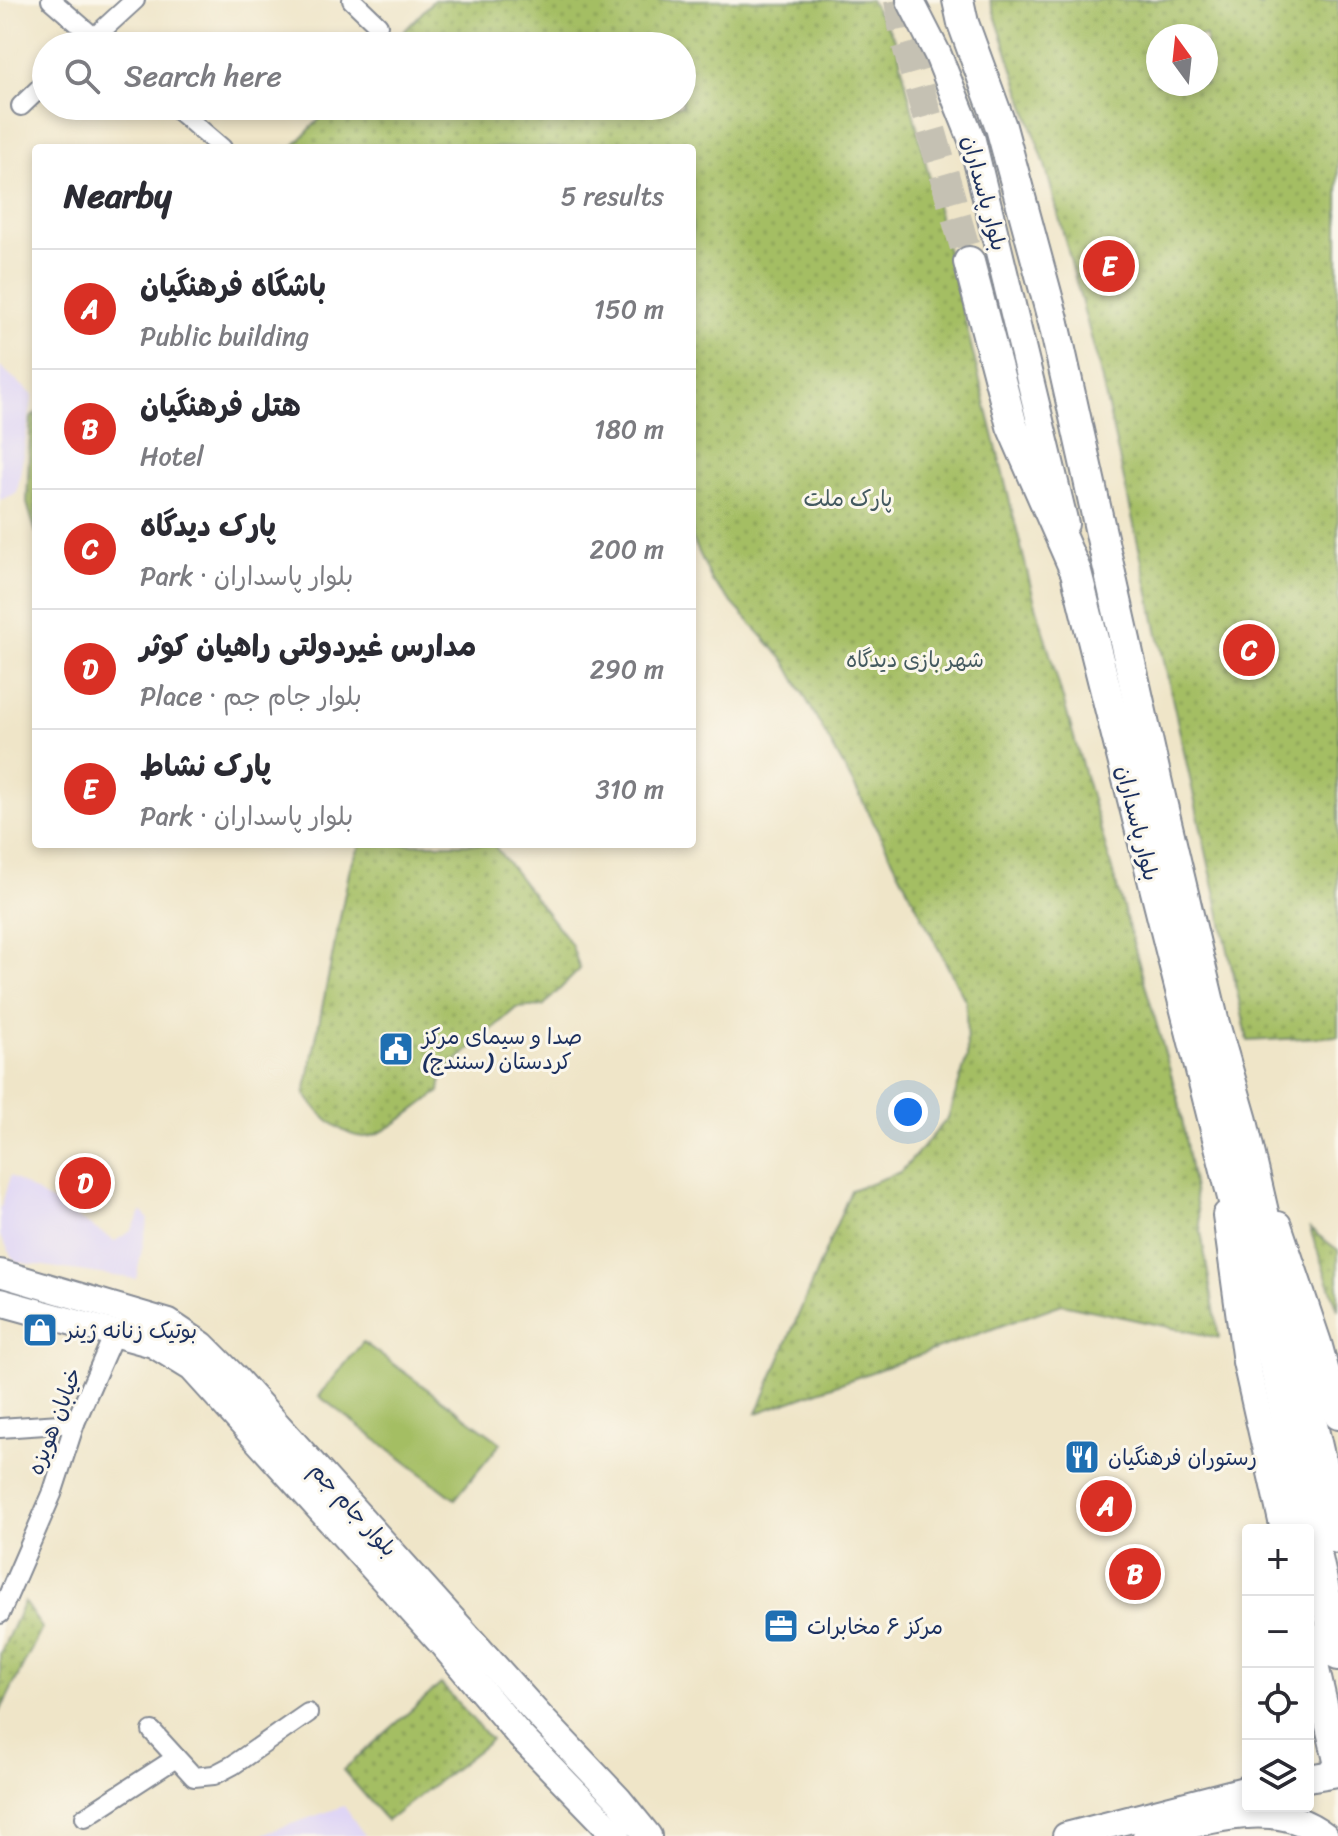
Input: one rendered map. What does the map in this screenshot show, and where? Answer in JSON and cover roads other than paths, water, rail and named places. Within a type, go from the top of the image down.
[{"type":"main road","name":"بلوار پاسداران","points":[[910,0],[938,55],[972,140],[1076,572],[1338,1538]]},
{"type":"main road","name":"بلوار پاسداران","points":[[957,8],[1001,127],[1054,323],[1156,782],[1214,1024],[1228,1124],[1276,1369],[1326,1660]]},
{"type":"main road","points":[[969,262],[1012,426],[1076,572]]},
{"type":"main road","points":[[1228,1124],[1318,1343],[1338,1416]]},
{"type":"main road","points":[[1228,1124],[1246,1362],[1283,1524]]},
{"type":"main road","name":"بلوار جام جم","points":[[0,1273],[169,1323],[202,1345],[618,1799],[648,1836]]},
{"type":"main road","name":"بلوار جام جم","points":[[0,1302],[153,1344],[192,1368],[444,1646],[521,1737],[617,1836]]},
{"type":"main road","points":[[1314,1643],[1326,1660],[1338,1765]]},
{"type":"main road","points":[[1314,1682],[1326,1660]]},
{"type":"main road","points":[[1314,1777],[1338,1773]]},
{"type":"main road","points":[[1215,1797],[1242,1784]]},
{"type":"main road","points":[[1066,1836],[1242,1790]]},
{"type":"main road","points":[[1146,1836],[1240,1815],[1279,1814],[1301,1821],[1325,1836]]},
{"type":"street","points":[[51,0],[84,32]]},
{"type":"street","points":[[105,32],[135,0]]},
{"type":"street","points":[[352,0],[378,25]]},
{"type":"street","points":[[21,106],[32,95]]},
{"type":"street","points":[[189,120],[217,144]]},
{"type":"street","name":"خیابان هویزه","points":[[3,1602],[52,1494],[75,1423],[114,1334]]},
{"type":"street","points":[[0,1428],[75,1423]]},
{"type":"street","points":[[152,1731],[194,1777],[214,1775],[308,1713]]},
{"type":"street","points":[[85,1817],[176,1758]]},
{"type":"tunnel","points":[[899,0],[905,39],[969,262]]},
{"type":"place","name":"پارک نشاط","points":[[1109,266]]},
{"type":"place","name":"پارک دیدگاه","points":[[1249,650]]},
{"type":"place","name":"صدا و سیمای مرکز کردستان (سنندج)","points":[[396,1049]]},
{"type":"place","name":"مدارس غیردولتی راهیان کوثر","points":[[85,1183]]},
{"type":"place","name":"بوتیک زنانه ژینر","points":[[40,1330]]},
{"type":"place","name":"رستوران فرهنگیان","points":[[1082,1457]]},
{"type":"place","name":"باشگاه فرهنگیان","points":[[1106,1506]]},
{"type":"place","name":"هتل فرهنگیان","points":[[1135,1574]]},
{"type":"place","name":"مرکز ۶ مخابرات","points":[[781,1626]]},
{"type":"park label","name":"پارک ملت","points":[[848,498]]},
{"type":"park label","name":"شهر بازی دیدگاه","points":[[915,659]]}]
